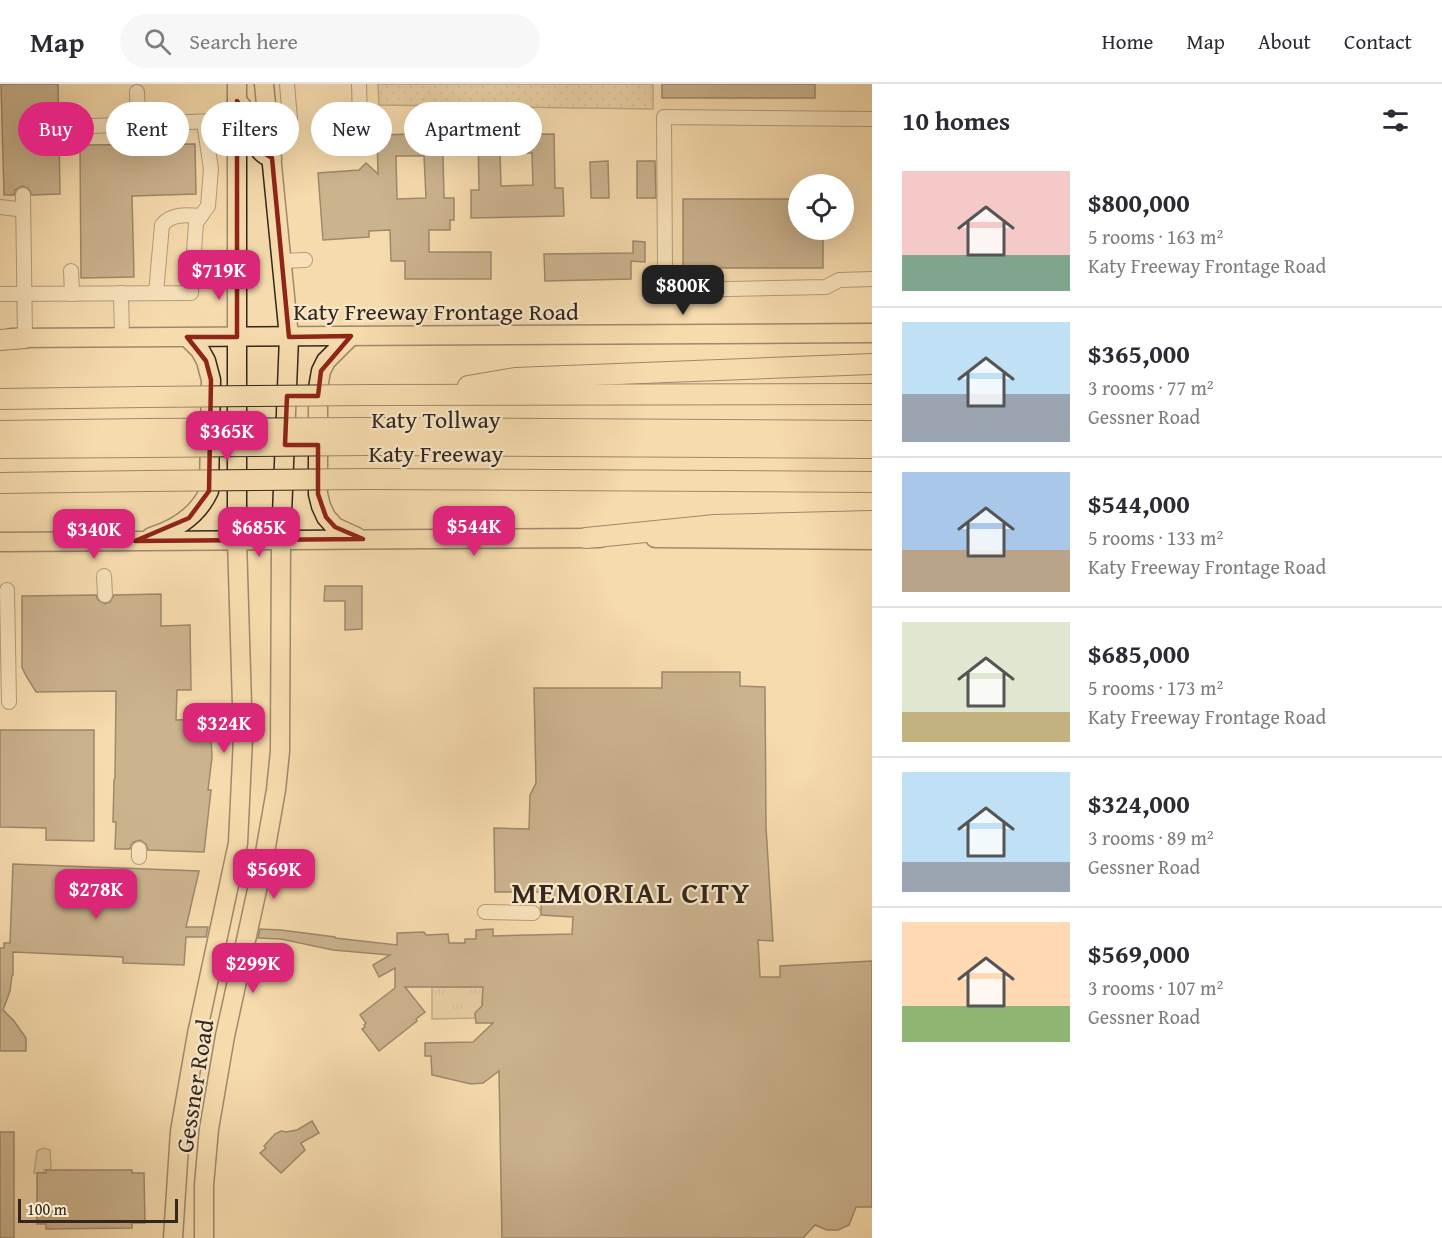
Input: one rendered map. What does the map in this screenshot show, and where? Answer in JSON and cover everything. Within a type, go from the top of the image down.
[{"type":"highway","points":[[0,339],[25,338]]},
{"type":"highway","points":[[412,395],[515,378],[872,364]]},
{"type":"highway","points":[[6,398],[872,394]]},
{"type":"highway","name":"Katy Tollway","points":[[0,431],[147,438],[872,431]]},
{"type":"highway","name":"Katy Tollway","points":[[367,436],[872,448]]},
{"type":"highway","name":"Katy Tollway","points":[[0,448],[147,438]]},
{"type":"highway","name":"Katy Freeway","points":[[0,485],[368,479],[872,482]]},
{"type":"highway","points":[[586,538],[716,525],[872,521]]},
{"type":"main road","name":"Gessner Road","points":[[204,1238],[204,1185],[210,1119],[225,1036],[264,858],[276,790],[280,751],[281,540],[289,337],[264,84]]},
{"type":"main road","points":[[237,93],[251,120],[259,150],[263,155],[272,158]]},
{"type":"main road","name":"Gessner Road","points":[[173,1238],[180,1131],[197,1034],[238,843],[243,738],[237,540],[237,156]]},
{"type":"main road","name":"Katy Freeway Frontage Road","points":[[25,338],[872,333]]},
{"type":"main road","points":[[351,336],[326,362],[321,371],[318,388],[318,494],[326,517],[335,527],[363,539]]},
{"type":"main road","points":[[135,541],[163,533],[189,518],[204,502],[209,490],[211,380],[206,361],[187,337]]},
{"type":"main road","points":[[0,542],[586,538],[872,540]]},
{"type":"street","points":[[287,84],[289,102]]},
{"type":"street","points":[[359,84],[360,102]]},
{"type":"street","points":[[137,92],[137,102]]},
{"type":"street","points":[[872,119],[664,117],[665,269],[672,283],[681,290],[825,287],[838,279],[872,279]]},
{"type":"street","points":[[0,294],[191,293],[196,223],[208,206],[211,169],[209,156]]},
{"type":"street","points":[[23,195],[25,338]]},
{"type":"street","points":[[0,207],[23,212]]},
{"type":"street","points":[[156,293],[162,225],[174,216],[201,216]]},
{"type":"street","points":[[282,261],[305,260]]},
{"type":"street","points":[[71,271],[72,294]]},
{"type":"street","points":[[121,293],[122,338]]},
{"type":"street","points":[[104,576],[105,595]]},
{"type":"street","points":[[8,590],[9,702]]},
{"type":"street","points":[[485,912],[533,913]]},
{"type":"highlighted area","points":[[237,101],[251,120],[259,150],[272,158],[289,337],[351,336],[321,371],[318,396],[287,396],[285,445],[318,445],[318,494],[326,517],[335,527],[363,539],[135,541],[189,518],[209,491],[211,380],[206,361],[187,337],[237,337]]},
{"type":"green space","points":[[378,84],[653,84],[653,109],[542,107],[542,102],[404,102],[404,105],[379,102]]},
{"type":"green space","points":[[432,987],[483,987],[482,1006],[475,1018],[432,1019]]},
{"type":"green space","points":[[43,1148],[50,1150],[51,1168],[44,1170],[44,1173],[34,1173],[37,1151]]},
{"type":"building","points":[[1,84],[58,84],[58,102],[18,102],[18,156],[59,156],[60,194],[32,195],[28,188],[22,186],[15,190],[14,195],[4,195]]},
{"type":"building","points":[[662,84],[815,84],[815,98],[662,98]]},
{"type":"building","points":[[404,134],[404,156],[396,156],[397,199],[426,198],[424,156],[443,156],[444,198],[454,198],[454,220],[450,220],[450,230],[429,230],[429,252],[491,252],[491,279],[405,279],[405,261],[391,261],[390,230],[369,231],[369,237],[323,240],[318,173],[359,170],[366,163],[378,174],[378,156],[392,156],[392,135]]},
{"type":"building","points":[[542,134],[554,134],[555,188],[563,188],[564,216],[471,218],[471,190],[479,190],[478,156],[500,156],[501,186],[533,185],[532,156],[542,156]]},
{"type":"building","points":[[189,144],[195,144],[196,194],[132,196],[134,277],[81,278],[80,156],[94,156],[94,145],[106,145],[106,156],[189,156]]},
{"type":"building","points":[[608,161],[609,198],[591,198],[590,162]]},
{"type":"building","points":[[637,161],[655,161],[656,198],[637,198]]},
{"type":"building","points":[[683,199],[788,199],[788,240],[823,240],[823,268],[683,268]]},
{"type":"building","points":[[633,241],[645,242],[645,262],[631,261],[631,279],[545,281],[544,254],[633,253]]},
{"type":"building","points":[[325,586],[362,586],[362,629],[345,630],[345,601],[324,601]]},
{"type":"building","points":[[161,594],[161,626],[190,625],[191,690],[177,690],[176,720],[213,719],[208,790],[211,790],[204,852],[148,850],[146,844],[140,840],[134,842],[130,849],[115,849],[116,822],[113,822],[116,691],[36,692],[22,667],[22,596],[96,595],[98,600],[105,604],[110,602],[114,595]]},
{"type":"building","points":[[662,672],[740,672],[740,686],[765,687],[766,827],[773,941],[758,940],[760,977],[780,977],[780,966],[872,961],[872,1207],[856,1207],[849,1225],[838,1230],[827,1230],[815,1225],[803,1238],[502,1238],[499,1071],[483,1083],[471,1084],[432,1075],[431,1056],[425,1056],[425,1043],[473,1042],[493,1023],[476,1023],[475,1013],[482,1006],[483,987],[405,987],[425,1012],[379,1051],[362,1029],[366,1023],[360,1015],[395,988],[395,968],[379,977],[373,965],[390,955],[333,950],[281,939],[258,938],[260,929],[397,945],[397,933],[448,934],[449,943],[465,943],[465,939],[476,939],[476,930],[493,929],[493,936],[572,934],[573,917],[541,915],[541,892],[495,892],[494,828],[529,829],[530,795],[536,783],[534,688],[662,688]]},
{"type":"building","points":[[0,730],[94,730],[94,841],[46,840],[46,828],[0,827]]},
{"type":"building","points":[[13,864],[199,871],[186,927],[208,927],[206,937],[186,937],[184,965],[123,963],[123,957],[13,952],[13,975],[3,1010],[26,1038],[26,1051],[0,1051],[0,948],[4,948],[4,943],[10,943]]},
{"type":"building","points":[[312,1121],[319,1133],[301,1143],[305,1150],[281,1173],[260,1153],[275,1134],[281,1131],[297,1130]]},
{"type":"building","points":[[0,1132],[14,1132],[14,1238],[0,1238]]},
{"type":"building","points":[[46,1170],[132,1170],[132,1173],[144,1173],[145,1223],[132,1223],[132,1228],[46,1229],[46,1224],[37,1224],[37,1173],[46,1173]]},
{"type":"district","name":"MEMORIAL CITY","points":[[631,893]]}]
